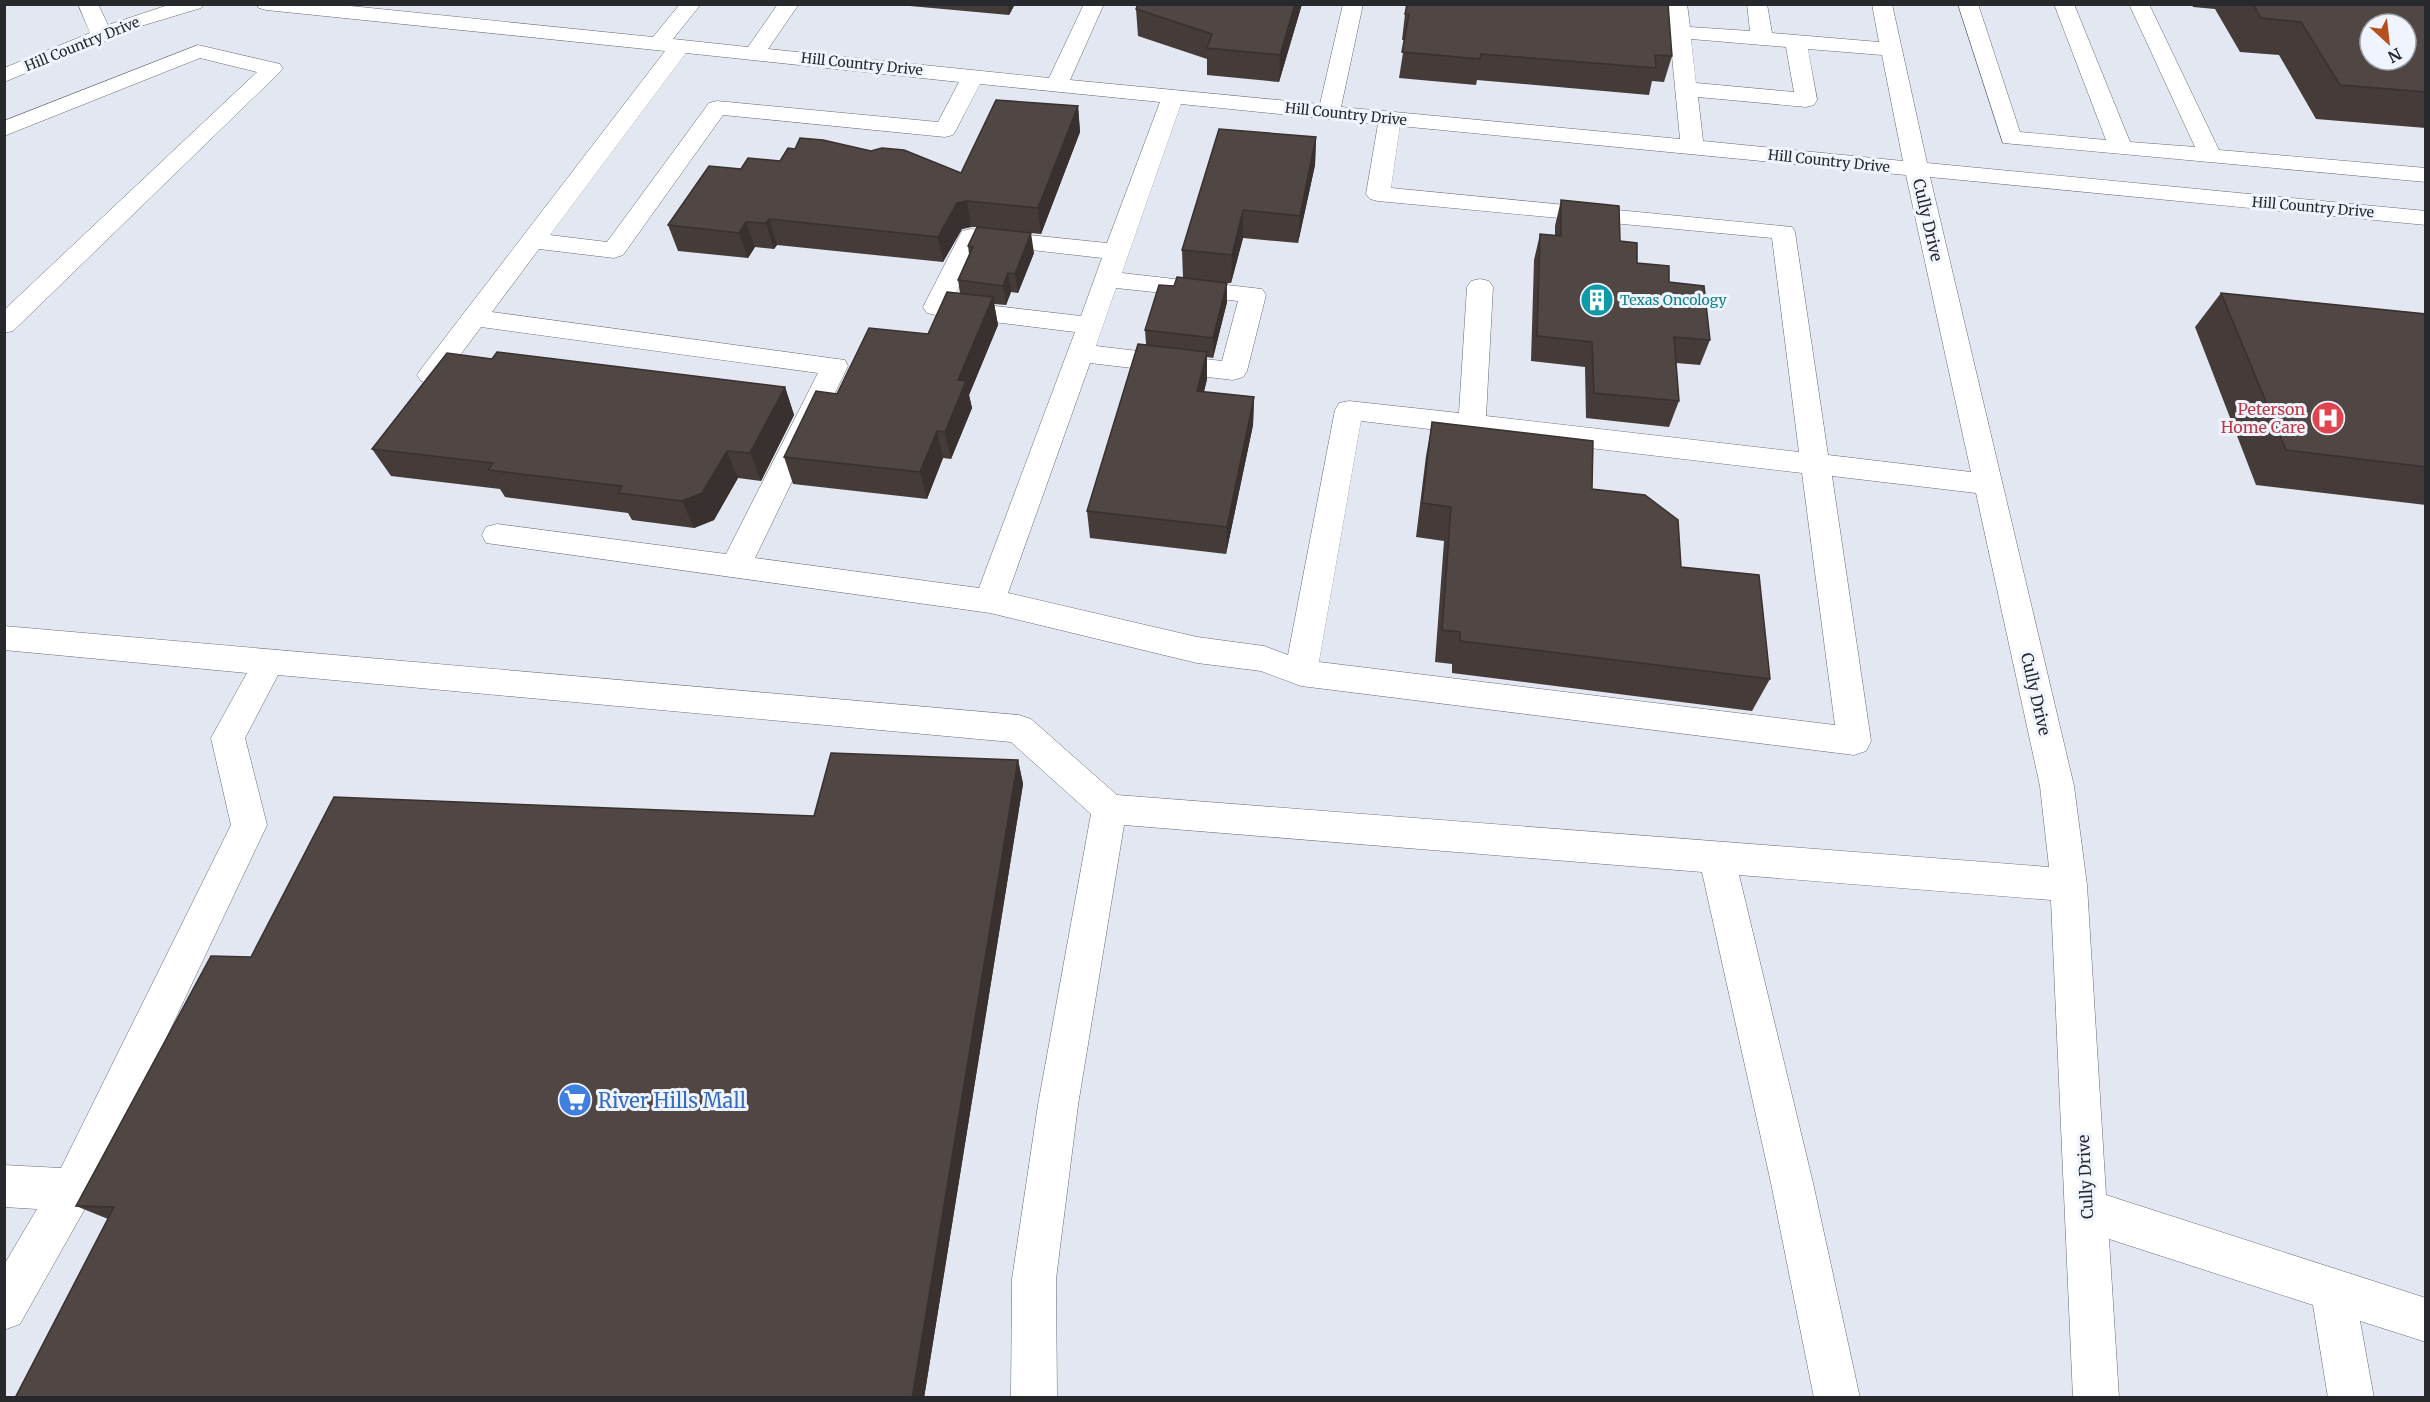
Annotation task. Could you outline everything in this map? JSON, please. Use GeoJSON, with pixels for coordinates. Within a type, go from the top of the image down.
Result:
{"type":"FeatureCollection","features":[{"type":"Feature","properties":{"kind":"street"},"geometry":{"type":"LineString","coordinates":[[88,4],[102,35]]}},
{"type":"Feature","properties":{"kind":"street","name":"Hill Country Drive"},"geometry":{"type":"LineString","coordinates":[[4,76],[134,22],[194,4]]}},
{"type":"Feature","properties":{"kind":"street"},"geometry":{"type":"LineString","coordinates":[[756,53],[789,4]]}},
{"type":"Feature","properties":{"kind":"street"},"geometry":{"type":"LineString","coordinates":[[1057,85],[1094,4]]}},
{"type":"Feature","properties":{"kind":"street"},"geometry":{"type":"LineString","coordinates":[[1329,112],[1353,4]]}},
{"type":"Feature","properties":{"kind":"street"},"geometry":{"type":"LineString","coordinates":[[1677,4],[1692,148]]}},
{"type":"Feature","properties":{"kind":"street"},"geometry":{"type":"LineString","coordinates":[[1758,4],[1762,39]]}},
{"type":"Feature","properties":{"kind":"street","name":"Cully Drive"},"geometry":{"type":"LineString","coordinates":[[1882,4],[1917,170],[2057,786],[2069,885],[2096,1398]]}},
{"type":"Feature","properties":{"kind":"street"},"geometry":{"type":"LineString","coordinates":[[1968,4],[2011,138],[2426,175]]}},
{"type":"Feature","properties":{"kind":"street"},"geometry":{"type":"LineString","coordinates":[[2064,4],[2121,148]]}},
{"type":"Feature","properties":{"kind":"street"},"geometry":{"type":"LineString","coordinates":[[2139,4],[2210,156]]}},
{"type":"Feature","properties":{"kind":"street","name":"Hill Country Drive"},"geometry":{"type":"LineString","coordinates":[[281,5],[1173,97],[2426,218]]}},
{"type":"Feature","properties":{"kind":"street"},"geometry":{"type":"LineString","coordinates":[[431,375],[532,241],[670,44],[684,5]]}},
{"type":"Feature","properties":{"kind":"street"},"geometry":{"type":"LineString","coordinates":[[1680,32],[1892,50]]}},
{"type":"Feature","properties":{"kind":"street"},"geometry":{"type":"LineString","coordinates":[[1686,89],[1806,100],[1796,42]]}},
{"type":"Feature","properties":{"kind":"street"},"geometry":{"type":"LineString","coordinates":[[4,129],[198,51],[272,69],[4,326]]}},
{"type":"Feature","properties":{"kind":"street"},"geometry":{"type":"LineString","coordinates":[[532,241],[614,250],[717,108],[945,130],[973,76]]}},
{"type":"Feature","properties":{"kind":"street"},"geometry":{"type":"LineString","coordinates":[[990,601],[1173,97]]}},
{"type":"Feature","properties":{"kind":"street"},"geometry":{"type":"LineString","coordinates":[[497,535],[990,601],[1197,650],[1264,659],[1301,673],[1854,741],[1783,232],[1378,194],[1390,118]]}},
{"type":"Feature","properties":{"kind":"street"},"geometry":{"type":"LineString","coordinates":[[1090,325],[936,307],[971,236],[1117,252]]}},
{"type":"Feature","properties":{"kind":"street"},"geometry":{"type":"LineString","coordinates":[[1080,353],[1233,371],[1253,295],[1107,279]]}},
{"type":"Feature","properties":{"kind":"street"},"geometry":{"type":"LineString","coordinates":[[1472,424],[1480,287]]}},
{"type":"Feature","properties":{"kind":"street"},"geometry":{"type":"LineString","coordinates":[[474,318],[835,366],[735,567]]}},
{"type":"Feature","properties":{"kind":"street"},"geometry":{"type":"LineString","coordinates":[[1301,673],[1349,410],[1988,484]]}},
{"type":"Feature","properties":{"kind":"street"},"geometry":{"type":"LineString","coordinates":[[4,638],[1019,729],[1109,810],[2069,885]]}},
{"type":"Feature","properties":{"kind":"street"},"geometry":{"type":"LineString","coordinates":[[4,1308],[72,1190],[249,825],[228,738],[269,662]]}},
{"type":"Feature","properties":{"kind":"street"},"geometry":{"type":"LineString","coordinates":[[1034,1398],[1034,1279],[1058,1105],[1109,810]]}},
{"type":"Feature","properties":{"kind":"street"},"geometry":{"type":"LineString","coordinates":[[1717,858],[1792,1184],[1837,1398]]}},
{"type":"Feature","properties":{"kind":"street"},"geometry":{"type":"LineString","coordinates":[[4,1186],[72,1190]]}},
{"type":"Feature","properties":{"kind":"street"},"geometry":{"type":"LineString","coordinates":[[2086,1210],[2426,1320]]}},
{"type":"Feature","properties":{"kind":"street"},"geometry":{"type":"LineString","coordinates":[[2333,1291],[2351,1398]]}},
{"type":"Feature","properties":{"kind":"building"},"geometry":{"type":"Polygon","coordinates":[[[1138,4],[1295,4],[1280,55],[1207,48],[1212,34],[1136,9],[1138,4]]]}},
{"type":"Feature","properties":{"kind":"building"},"geometry":{"type":"Polygon","coordinates":[[[1407,4],[1668,4],[1672,56],[1655,55],[1656,68],[1481,54],[1480,59],[1402,52],[1409,14],[1405,14],[1407,4]]]}},
{"type":"Feature","properties":{"kind":"building"},"geometry":{"type":"Polygon","coordinates":[[[2253,4],[2426,4],[2426,92],[2340,85],[2301,22],[2261,18],[2253,4]]]}},
{"type":"Feature","properties":{"kind":"building"},"geometry":{"type":"Polygon","coordinates":[[[996,100],[1078,106],[1038,208],[967,201],[957,203],[938,237],[769,219],[766,223],[746,222],[739,233],[668,225],[709,166],[741,169],[748,158],[780,161],[788,148],[795,149],[800,138],[823,140],[871,151],[882,148],[904,150],[961,173],[996,100]]]}},
{"type":"Feature","properties":{"kind":"building"},"geometry":{"type":"Polygon","coordinates":[[[1219,129],[1316,137],[1300,216],[1243,210],[1232,255],[1182,250],[1219,129]]]}},
{"type":"Feature","properties":{"kind":"building","name":"Texas Oncology"},"geometry":{"type":"Polygon","coordinates":[[[1561,200],[1619,206],[1620,241],[1637,243],[1637,263],[1669,266],[1669,282],[1704,286],[1710,340],[1674,337],[1679,401],[1594,393],[1592,342],[1537,336],[1540,234],[1561,236],[1561,200]]]}},
{"type":"Feature","properties":{"kind":"building"},"geometry":{"type":"Polygon","coordinates":[[[977,227],[1031,233],[1015,274],[1008,273],[1003,286],[958,280],[973,247],[968,246],[977,227]]]}},
{"type":"Feature","properties":{"kind":"building"},"geometry":{"type":"Polygon","coordinates":[[[1177,277],[1227,283],[1213,338],[1145,330],[1159,285],[1174,286],[1177,277]]]}},
{"type":"Feature","properties":{"kind":"building"},"geometry":{"type":"Polygon","coordinates":[[[947,292],[993,297],[958,380],[966,381],[945,432],[937,431],[920,472],[784,457],[816,391],[837,394],[869,328],[928,334],[947,292]]]}},
{"type":"Feature","properties":{"kind":"building","name":"Peterson Home Care"},"geometry":{"type":"Polygon","coordinates":[[[2221,293],[2426,314],[2426,467],[2286,450],[2221,293]]]}},
{"type":"Feature","properties":{"kind":"building"},"geometry":{"type":"Polygon","coordinates":[[[1138,344],[1207,352],[1197,391],[1254,397],[1227,527],[1087,511],[1138,344]]]}},
{"type":"Feature","properties":{"kind":"building"},"geometry":{"type":"Polygon","coordinates":[[[497,352],[785,387],[750,453],[727,451],[702,493],[682,501],[618,493],[622,486],[488,470],[493,463],[372,449],[447,353],[492,359],[497,352]]]}},
{"type":"Feature","properties":{"kind":"building"},"geometry":{"type":"Polygon","coordinates":[[[1432,422],[1593,441],[1592,489],[1645,495],[1678,520],[1681,567],[1759,575],[1770,679],[1460,641],[1460,632],[1442,630],[1451,507],[1422,503],[1432,422]]]}},
{"type":"Feature","properties":{"kind":"building","name":"River Hills Mall"},"geometry":{"type":"Polygon","coordinates":[[[831,753],[1018,760],[912,1398],[15,1398],[114,1207],[76,1206],[211,956],[251,957],[334,797],[814,816],[831,753]]]}},
{"type":"Feature","properties":{"kind":"place","name":"Texas Oncology"},"geometry":{"type":"Point","coordinates":[1597,300]}},
{"type":"Feature","properties":{"kind":"place","name":"Peterson Home Care"},"geometry":{"type":"Point","coordinates":[2328,418]}},
{"type":"Feature","properties":{"kind":"place","name":"River Hills Mall"},"geometry":{"type":"Point","coordinates":[575,1100]}}]}
